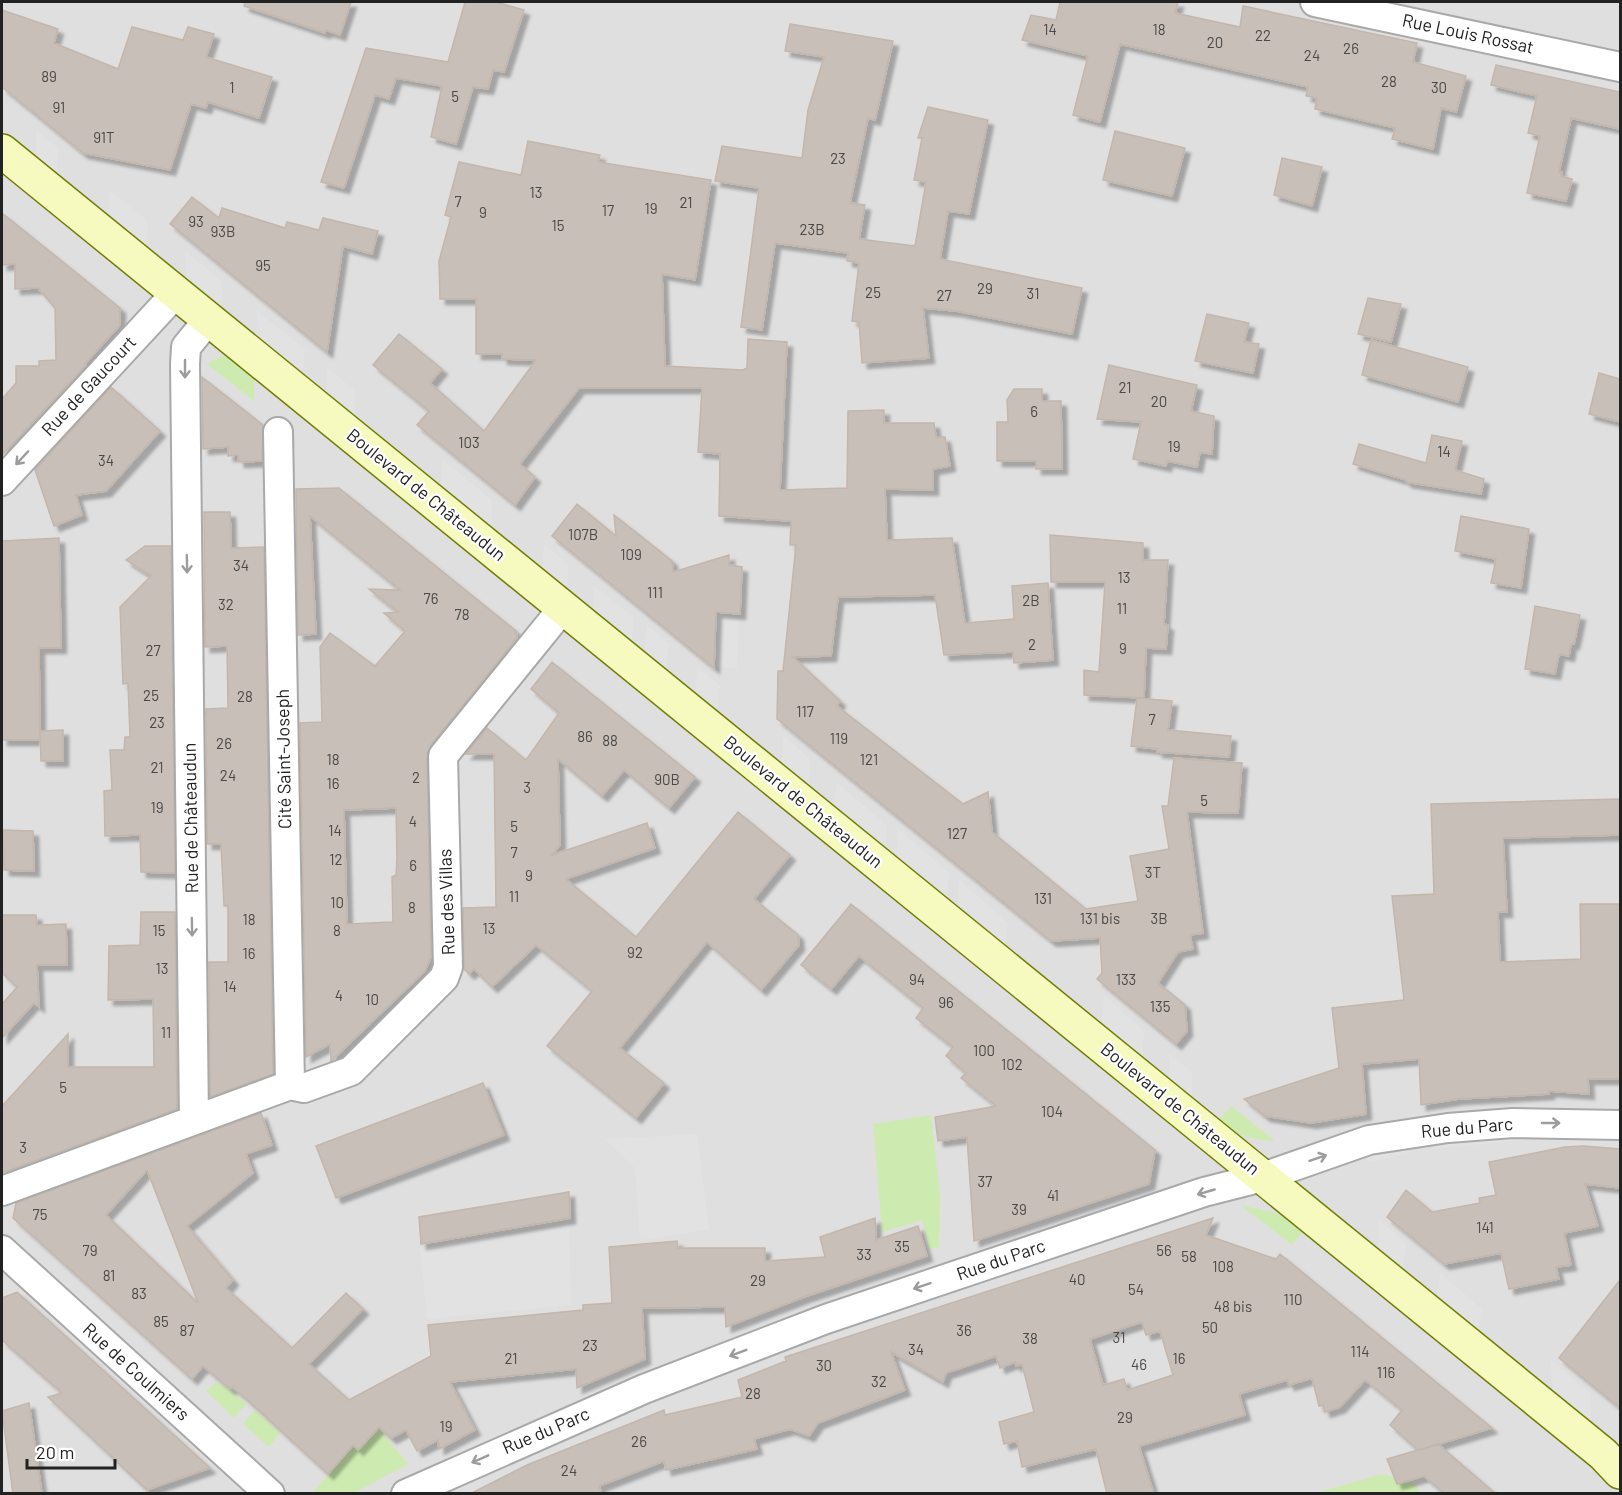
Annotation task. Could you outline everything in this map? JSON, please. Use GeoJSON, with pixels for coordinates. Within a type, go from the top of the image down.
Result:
{"type":"FeatureCollection","features":[{"type":"Feature","properties":{"kind":"main road","name":"Boulevard de Châteaudun"},"geometry":{"type":"LineString","coordinates":[[2,151],[1615,1463],[1620,1483]]}},
{"type":"Feature","properties":{"kind":"street","name":"Rue Louis Rossat"},"geometry":{"type":"LineString","coordinates":[[1316,2],[1620,67]]}},
{"type":"Feature","properties":{"kind":"street","name":"Rue de Gaucourt"},"geometry":{"type":"LineString","coordinates":[[2,480],[177,292]]}},
{"type":"Feature","properties":{"kind":"street","name":"Rue de Châteaudun"},"geometry":{"type":"LineString","coordinates":[[194,1119],[185,364],[186,347],[209,319]]}},
{"type":"Feature","properties":{"kind":"street","name":"Cité Saint-Joseph"},"geometry":{"type":"LineString","coordinates":[[278,432],[290,1085]]}},
{"type":"Feature","properties":{"kind":"street","name":"Rue des Villas"},"geometry":{"type":"LineString","coordinates":[[194,1119],[290,1085],[304,1088],[351,1071],[444,978],[448,967],[442,756],[563,608]]}},
{"type":"Feature","properties":{"kind":"street"},"geometry":{"type":"LineString","coordinates":[[2,1191],[194,1119]]}},
{"type":"Feature","properties":{"kind":"street","name":"Rue du Parc"},"geometry":{"type":"LineString","coordinates":[[406,1494],[644,1389],[826,1318],[1204,1192],[1263,1177],[1369,1140],[1437,1129],[1513,1123],[1620,1125]]}},
{"type":"Feature","properties":{"kind":"street","name":"Rue de Coulmiers"},"geometry":{"type":"LineString","coordinates":[[2,1250],[13,1276],[270,1494]]}},
{"type":"Feature","properties":{"kind":"shaded area"},"geometry":{"type":"Polygon","coordinates":[[[2,2],[1620,2],[1620,1493],[2,1493],[2,2]]]}},
{"type":"Feature","properties":{"kind":"shaded area"},"geometry":{"type":"Polygon","coordinates":[[[36,130],[58,148],[57,177],[36,160],[36,130]]]}},
{"type":"Feature","properties":{"kind":"shaded area"},"geometry":{"type":"Polygon","coordinates":[[[109,190],[148,221],[146,250],[109,220],[109,190]]]}},
{"type":"Feature","properties":{"kind":"shaded area"},"geometry":{"type":"Polygon","coordinates":[[[185,251],[222,281],[222,312],[186,282],[185,251]]]}},
{"type":"Feature","properties":{"kind":"shaded area"},"geometry":{"type":"Polygon","coordinates":[[[257,311],[305,349],[302,378],[256,340],[257,311]]]}},
{"type":"Feature","properties":{"kind":"shaded area"},"geometry":{"type":"Polygon","coordinates":[[[327,367],[355,391],[355,421],[326,398],[327,367]]]}},
{"type":"Feature","properties":{"kind":"shaded area"},"geometry":{"type":"Polygon","coordinates":[[[442,459],[492,500],[491,532],[441,491],[442,459]]]}},
{"type":"Feature","properties":{"kind":"shaded area"},"geometry":{"type":"Polygon","coordinates":[[[544,544],[568,564],[567,594],[542,573],[544,544]]]}},
{"type":"Feature","properties":{"kind":"shaded area"},"geometry":{"type":"Polygon","coordinates":[[[594,586],[634,618],[631,646],[593,614],[594,586]]]}},
{"type":"Feature","properties":{"kind":"shaded area"},"geometry":{"type":"Polygon","coordinates":[[[718,616],[739,617],[737,668],[716,667],[718,616]]]}},
{"type":"Feature","properties":{"kind":"shaded area"},"geometry":{"type":"Polygon","coordinates":[[[647,625],[669,644],[666,674],[644,656],[647,625]]]}},
{"type":"Feature","properties":{"kind":"shaded area"},"geometry":{"type":"Polygon","coordinates":[[[697,666],[720,686],[717,717],[695,698],[697,666]]]}},
{"type":"Feature","properties":{"kind":"shaded area"},"geometry":{"type":"Polygon","coordinates":[[[783,735],[810,759],[809,791],[782,769],[783,735]]]}},
{"type":"Feature","properties":{"kind":"shaded area"},"geometry":{"type":"Polygon","coordinates":[[[836,782],[887,826],[885,852],[834,812],[836,782]]]}},
{"type":"Feature","properties":{"kind":"shaded area"},"geometry":{"type":"Polygon","coordinates":[[[898,829],[949,873],[947,902],[896,862],[898,829]]]}},
{"type":"Feature","properties":{"kind":"shaded area"},"geometry":{"type":"Polygon","coordinates":[[[959,880],[1008,923],[1005,949],[957,910],[959,880]]]}},
{"type":"Feature","properties":{"kind":"shaded area"},"geometry":{"type":"Polygon","coordinates":[[[1104,995],[1144,1031],[1142,1060],[1102,1028],[1104,995]]]}},
{"type":"Feature","properties":{"kind":"shaded area"},"geometry":{"type":"Polygon","coordinates":[[[1170,1054],[1192,1072],[1192,1100],[1169,1082],[1170,1054]]]}},
{"type":"Feature","properties":{"kind":"shaded area"},"geometry":{"type":"Polygon","coordinates":[[[1527,1131],[1522,1140],[1432,1149],[1425,1140],[1527,1131]]]}},
{"type":"Feature","properties":{"kind":"shaded area"},"geometry":{"type":"Polygon","coordinates":[[[697,1134],[709,1230],[640,1240],[635,1168],[605,1139],[697,1134]]]}},
{"type":"Feature","properties":{"kind":"shaded area"},"geometry":{"type":"Polygon","coordinates":[[[1412,1142],[1409,1153],[1370,1162],[1360,1151],[1412,1142]]]}},
{"type":"Feature","properties":{"kind":"shaded area"},"geometry":{"type":"Polygon","coordinates":[[[1379,1220],[1406,1244],[1402,1271],[1378,1252],[1379,1220]]]}},
{"type":"Feature","properties":{"kind":"shaded area"},"geometry":{"type":"Polygon","coordinates":[[[569,1225],[571,1305],[427,1319],[420,1248],[569,1225]]]}},
{"type":"Feature","properties":{"kind":"shaded area"},"geometry":{"type":"Polygon","coordinates":[[[1440,1273],[1482,1309],[1477,1332],[1437,1300],[1440,1273]]]}},
{"type":"Feature","properties":{"kind":"shaded area"},"geometry":{"type":"Polygon","coordinates":[[[1551,1360],[1590,1393],[1591,1424],[1552,1392],[1551,1360]]]}},
{"type":"Feature","properties":{"kind":"green space"},"geometry":{"type":"Polygon","coordinates":[[[221,356],[231,357],[254,375],[254,401],[207,364],[221,356]]]}},
{"type":"Feature","properties":{"kind":"green space"},"geometry":{"type":"Polygon","coordinates":[[[1231,1106],[1275,1141],[1245,1136],[1218,1121],[1231,1106]]]}},
{"type":"Feature","properties":{"kind":"green space"},"geometry":{"type":"Polygon","coordinates":[[[931,1115],[940,1196],[939,1247],[929,1249],[922,1220],[882,1232],[873,1124],[931,1115]]]}},
{"type":"Feature","properties":{"kind":"green space"},"geometry":{"type":"Polygon","coordinates":[[[1240,1205],[1277,1213],[1304,1230],[1292,1245],[1240,1205]]]}},
{"type":"Feature","properties":{"kind":"green space"},"geometry":{"type":"Polygon","coordinates":[[[216,1382],[233,1392],[246,1404],[234,1418],[206,1391],[216,1382]]]}},
{"type":"Feature","properties":{"kind":"green space"},"geometry":{"type":"Polygon","coordinates":[[[254,1410],[280,1433],[269,1447],[243,1424],[254,1410]]]}},
{"type":"Feature","properties":{"kind":"green space"},"geometry":{"type":"Polygon","coordinates":[[[379,1429],[408,1464],[354,1493],[317,1493],[314,1491],[353,1447],[358,1451],[379,1429]]]}},
{"type":"Feature","properties":{"kind":"green space"},"geometry":{"type":"Polygon","coordinates":[[[1382,1474],[1416,1484],[1420,1493],[1312,1494],[1382,1474]]]}},
{"type":"Feature","properties":{"kind":"building"},"geometry":{"type":"Polygon","coordinates":[[[245,2],[351,2],[340,35],[326,30],[325,33],[244,6],[245,2]]]}},
{"type":"Feature","properties":{"kind":"building"},"geometry":{"type":"Polygon","coordinates":[[[465,2],[496,2],[524,10],[504,72],[493,70],[488,89],[473,87],[456,144],[431,137],[442,86],[396,78],[389,99],[375,95],[344,188],[321,182],[366,48],[448,62],[465,2]]]}},
{"type":"Feature","properties":{"kind":"building"},"geometry":{"type":"Polygon","coordinates":[[[1060,2],[1178,2],[1175,13],[1240,27],[1243,6],[1417,43],[1413,62],[1466,76],[1456,112],[1441,108],[1433,149],[1392,139],[1395,128],[1315,109],[1317,98],[1306,96],[1308,87],[1120,44],[1100,122],[1073,115],[1088,56],[1022,40],[1031,15],[1056,20],[1060,2]]]}},
{"type":"Feature","properties":{"kind":"building"},"geometry":{"type":"Polygon","coordinates":[[[2,10],[58,29],[54,43],[118,69],[132,27],[183,40],[188,27],[214,34],[206,57],[272,77],[259,118],[208,102],[206,108],[191,104],[170,170],[83,153],[2,87],[2,10]]]}},
{"type":"Feature","properties":{"kind":"building"},"geometry":{"type":"Polygon","coordinates":[[[790,24],[893,41],[875,120],[868,118],[850,203],[865,205],[859,239],[915,246],[926,182],[914,180],[922,138],[918,138],[928,107],[988,120],[969,214],[948,211],[940,259],[1082,288],[1072,334],[956,311],[923,308],[929,358],[862,363],[859,322],[852,321],[859,263],[847,261],[848,253],[775,243],[762,330],[741,327],[759,188],[715,181],[722,146],[802,158],[808,110],[824,57],[785,51],[790,24]]]}},
{"type":"Feature","properties":{"kind":"building"},"geometry":{"type":"Polygon","coordinates":[[[1496,65],[1620,92],[1620,129],[1571,118],[1559,172],[1562,172],[1561,176],[1572,179],[1566,201],[1527,193],[1540,136],[1528,133],[1537,96],[1491,85],[1496,65]]]}},
{"type":"Feature","properties":{"kind":"building"},"geometry":{"type":"Polygon","coordinates":[[[1115,131],[1185,148],[1172,196],[1103,180],[1115,131]]]}},
{"type":"Feature","properties":{"kind":"building"},"geometry":{"type":"Polygon","coordinates":[[[528,141],[600,155],[598,162],[711,180],[695,280],[662,274],[665,366],[743,370],[747,368],[748,339],[787,342],[780,490],[847,488],[848,411],[884,410],[884,423],[934,423],[936,437],[945,437],[950,466],[933,469],[933,490],[885,489],[887,540],[952,538],[965,623],[1014,619],[1012,586],[1048,583],[1053,660],[1014,663],[1013,652],[944,655],[935,595],[838,597],[831,656],[793,657],[840,701],[837,706],[963,804],[988,792],[992,832],[1086,909],[1138,901],[1130,856],[1169,849],[1162,806],[1168,806],[1174,758],[1242,763],[1238,813],[1187,812],[1203,933],[1190,935],[1193,949],[1178,952],[1158,983],[1185,1005],[1187,1031],[1176,1044],[1097,979],[1102,973],[1100,938],[1051,941],[777,719],[778,671],[783,671],[796,545],[790,545],[791,521],[719,516],[720,454],[698,452],[702,388],[579,388],[520,464],[535,477],[515,505],[417,425],[429,411],[373,365],[399,334],[442,369],[430,383],[484,431],[536,360],[502,359],[502,354],[476,354],[476,299],[440,299],[439,261],[451,217],[445,215],[459,162],[521,175],[528,141]]]}},
{"type":"Feature","properties":{"kind":"building"},"geometry":{"type":"Polygon","coordinates":[[[1282,158],[1322,167],[1312,206],[1274,195],[1282,158]]]}},
{"type":"Feature","properties":{"kind":"building"},"geometry":{"type":"Polygon","coordinates":[[[192,197],[219,218],[222,208],[285,228],[287,222],[319,230],[323,218],[378,231],[372,254],[343,246],[327,352],[170,224],[192,197]]]}},
{"type":"Feature","properties":{"kind":"building"},"geometry":{"type":"Polygon","coordinates":[[[2,213],[120,308],[120,325],[2,455],[2,399],[16,383],[16,366],[39,366],[39,361],[56,360],[55,308],[38,288],[15,289],[15,264],[2,265],[2,213]]]}},
{"type":"Feature","properties":{"kind":"building"},"geometry":{"type":"Polygon","coordinates":[[[1368,298],[1401,304],[1391,342],[1358,334],[1368,298]]]}},
{"type":"Feature","properties":{"kind":"building"},"geometry":{"type":"Polygon","coordinates":[[[1207,314],[1249,323],[1244,342],[1259,344],[1253,373],[1195,361],[1207,314]]]}},
{"type":"Feature","properties":{"kind":"building"},"geometry":{"type":"Polygon","coordinates":[[[1371,340],[1468,367],[1458,402],[1362,375],[1371,340]]]}},
{"type":"Feature","properties":{"kind":"building"},"geometry":{"type":"Polygon","coordinates":[[[1109,365],[1197,385],[1191,411],[1214,416],[1212,454],[1200,452],[1197,467],[1167,461],[1166,466],[1133,459],[1141,422],[1097,419],[1109,365]]]}},
{"type":"Feature","properties":{"kind":"building"},"geometry":{"type":"Polygon","coordinates":[[[1599,373],[1620,379],[1620,422],[1589,414],[1599,373]]]}},
{"type":"Feature","properties":{"kind":"building"},"geometry":{"type":"Polygon","coordinates":[[[202,377],[263,425],[262,461],[239,462],[238,455],[228,456],[228,447],[203,449],[202,377]]]}},
{"type":"Feature","properties":{"kind":"building"},"geometry":{"type":"Polygon","coordinates":[[[111,387],[160,431],[106,491],[76,495],[82,515],[54,526],[35,470],[111,387]]]}},
{"type":"Feature","properties":{"kind":"building"},"geometry":{"type":"Polygon","coordinates":[[[1014,389],[1042,389],[1042,401],[1061,401],[1062,469],[1036,469],[1036,461],[997,461],[997,422],[1008,422],[1007,400],[1014,389]]]}},
{"type":"Feature","properties":{"kind":"building"},"geometry":{"type":"Polygon","coordinates":[[[1432,435],[1462,441],[1455,470],[1484,479],[1481,494],[1406,482],[1406,480],[1353,464],[1359,444],[1426,463],[1432,435]]]}},
{"type":"Feature","properties":{"kind":"building"},"geometry":{"type":"Polygon","coordinates":[[[339,488],[516,631],[517,638],[430,746],[427,756],[431,957],[425,971],[331,1061],[330,1044],[306,1057],[300,723],[322,722],[320,647],[330,633],[375,666],[405,631],[384,613],[398,612],[369,589],[400,590],[310,516],[316,634],[298,635],[296,489],[339,488]],[[396,808],[344,810],[347,924],[393,922],[392,877],[396,875],[396,808]]]}},
{"type":"Feature","properties":{"kind":"building"},"geometry":{"type":"Polygon","coordinates":[[[577,504],[616,536],[614,515],[672,561],[673,572],[729,555],[729,565],[742,567],[740,614],[716,612],[714,668],[552,536],[577,504]]]}},
{"type":"Feature","properties":{"kind":"building"},"geometry":{"type":"Polygon","coordinates":[[[204,512],[230,512],[231,548],[264,547],[273,1074],[210,1097],[209,962],[228,962],[228,906],[224,906],[221,844],[207,844],[206,709],[228,708],[227,646],[205,647],[204,512]]]}},
{"type":"Feature","properties":{"kind":"building"},"geometry":{"type":"Polygon","coordinates":[[[1461,516],[1529,529],[1521,588],[1491,583],[1496,559],[1455,551],[1461,516]]]}},
{"type":"Feature","properties":{"kind":"building"},"geometry":{"type":"Polygon","coordinates":[[[1050,535],[1143,543],[1143,560],[1168,560],[1164,624],[1168,625],[1166,649],[1146,648],[1144,698],[1084,695],[1084,670],[1099,672],[1105,582],[1051,582],[1050,535]]]}},
{"type":"Feature","properties":{"kind":"building"},"geometry":{"type":"Polygon","coordinates":[[[59,538],[61,648],[39,648],[40,731],[63,730],[63,761],[41,761],[40,732],[40,740],[2,740],[2,541],[59,538]]]}},
{"type":"Feature","properties":{"kind":"building"},"geometry":{"type":"Polygon","coordinates":[[[145,546],[171,546],[175,873],[141,872],[140,835],[105,836],[104,791],[112,790],[110,750],[124,750],[125,737],[130,737],[128,683],[123,684],[120,607],[151,576],[126,560],[145,546]]]}},
{"type":"Feature","properties":{"kind":"building"},"geometry":{"type":"Polygon","coordinates":[[[1535,606],[1580,615],[1569,656],[1559,654],[1555,674],[1525,669],[1535,606]]]}},
{"type":"Feature","properties":{"kind":"building"},"geometry":{"type":"Polygon","coordinates":[[[552,662],[695,777],[669,808],[624,770],[602,796],[558,759],[560,845],[552,855],[647,823],[655,848],[566,879],[636,937],[738,812],[790,855],[754,899],[798,935],[799,945],[761,990],[707,942],[620,1048],[664,1083],[636,1118],[547,1046],[592,991],[536,945],[492,987],[474,969],[469,974],[464,969],[463,908],[496,907],[494,754],[466,754],[487,728],[526,760],[559,713],[531,689],[552,662]]]}},
{"type":"Feature","properties":{"kind":"building"},"geometry":{"type":"Polygon","coordinates":[[[1137,698],[1172,701],[1168,730],[1231,736],[1229,757],[1157,752],[1158,749],[1131,746],[1137,698]]]}},
{"type":"Feature","properties":{"kind":"building"},"geometry":{"type":"Polygon","coordinates":[[[1619,799],[1619,835],[1503,838],[1507,912],[1498,912],[1500,962],[1581,959],[1580,904],[1620,904],[1620,1079],[1588,1079],[1589,1094],[1549,1091],[1549,1094],[1459,1099],[1421,1105],[1419,1059],[1362,1064],[1366,1114],[1311,1123],[1265,1116],[1244,1099],[1339,1068],[1332,1008],[1404,1000],[1392,896],[1434,894],[1431,804],[1619,799]]]}},
{"type":"Feature","properties":{"kind":"building"},"geometry":{"type":"Polygon","coordinates":[[[3,830],[33,831],[34,871],[4,870],[3,830]]]}},
{"type":"Feature","properties":{"kind":"building"},"geometry":{"type":"Polygon","coordinates":[[[851,904],[1155,1150],[1149,1184],[974,1241],[967,1137],[938,1141],[935,1117],[996,1106],[961,1078],[966,1073],[946,1056],[953,1047],[916,1018],[923,1008],[859,956],[831,989],[801,965],[851,904]]]}},
{"type":"Feature","properties":{"kind":"building"},"geometry":{"type":"Polygon","coordinates":[[[141,912],[175,912],[177,1109],[2,1173],[2,1106],[68,1034],[68,1067],[154,1067],[153,999],[108,1000],[109,946],[140,945],[141,912]]]}},
{"type":"Feature","properties":{"kind":"building"},"geometry":{"type":"Polygon","coordinates":[[[2,915],[36,915],[37,925],[66,924],[67,965],[37,965],[39,1007],[34,1003],[2,1038],[2,1004],[17,987],[2,973],[2,915]]]}},
{"type":"Feature","properties":{"kind":"building"},"geometry":{"type":"Polygon","coordinates":[[[483,1083],[504,1135],[336,1198],[316,1146],[483,1083]]]}},
{"type":"Feature","properties":{"kind":"building"},"geometry":{"type":"Polygon","coordinates":[[[261,1113],[272,1145],[246,1154],[253,1173],[187,1226],[233,1280],[226,1288],[292,1348],[346,1293],[363,1309],[309,1364],[349,1400],[431,1356],[428,1325],[583,1310],[583,1305],[612,1303],[609,1247],[677,1241],[678,1248],[765,1248],[765,1261],[825,1257],[820,1237],[875,1218],[876,1240],[918,1226],[927,1256],[804,1297],[726,1327],[725,1307],[642,1308],[645,1359],[577,1388],[576,1369],[450,1382],[475,1430],[439,1449],[438,1440],[417,1451],[406,1430],[391,1438],[379,1427],[358,1450],[353,1445],[328,1474],[243,1396],[232,1387],[230,1389],[203,1366],[192,1379],[13,1218],[16,1203],[261,1113]],[[147,1170],[106,1215],[198,1303],[147,1170]]]}},
{"type":"Feature","properties":{"kind":"building"},"geometry":{"type":"Polygon","coordinates":[[[1565,1147],[1620,1149],[1620,1188],[1585,1184],[1598,1226],[1564,1233],[1571,1265],[1556,1267],[1559,1279],[1509,1289],[1501,1253],[1444,1264],[1387,1217],[1406,1190],[1432,1212],[1480,1203],[1479,1198],[1496,1195],[1489,1162],[1565,1147]]]}},
{"type":"Feature","properties":{"kind":"building"},"geometry":{"type":"Polygon","coordinates":[[[569,1192],[570,1218],[421,1244],[419,1217],[569,1192]]]}},
{"type":"Feature","properties":{"kind":"building"},"geometry":{"type":"Polygon","coordinates":[[[1213,1218],[1206,1235],[1276,1259],[1280,1254],[1492,1428],[1438,1444],[1496,1494],[1445,1494],[1424,1476],[1397,1484],[1387,1459],[1418,1450],[1390,1425],[1402,1410],[1365,1380],[1340,1407],[1325,1412],[1323,1405],[1319,1406],[1312,1378],[1289,1385],[1287,1380],[1239,1394],[1245,1415],[1139,1446],[1154,1494],[1107,1494],[1096,1449],[1022,1467],[1017,1441],[1004,1444],[999,1422],[1034,1412],[1022,1364],[1016,1366],[1015,1362],[1000,1368],[996,1356],[946,1373],[943,1382],[891,1352],[905,1390],[818,1423],[809,1436],[790,1429],[754,1439],[757,1449],[666,1470],[664,1461],[599,1486],[602,1494],[470,1494],[527,1465],[664,1410],[665,1415],[742,1397],[738,1380],[786,1361],[785,1357],[1213,1218]],[[1142,1322],[1090,1339],[1103,1385],[1124,1379],[1127,1390],[1173,1375],[1160,1331],[1146,1335],[1142,1322]]]}},
{"type":"Feature","properties":{"kind":"building"},"geometry":{"type":"Polygon","coordinates":[[[1620,1280],[1620,1408],[1559,1358],[1620,1280]]]}},
{"type":"Feature","properties":{"kind":"building"},"geometry":{"type":"Polygon","coordinates":[[[17,1292],[210,1468],[147,1490],[48,1397],[62,1393],[2,1340],[2,1298],[17,1292]]]}},
{"type":"Feature","properties":{"kind":"building"},"geometry":{"type":"Polygon","coordinates":[[[29,1403],[42,1494],[13,1494],[2,1411],[29,1403]]]}}]}
